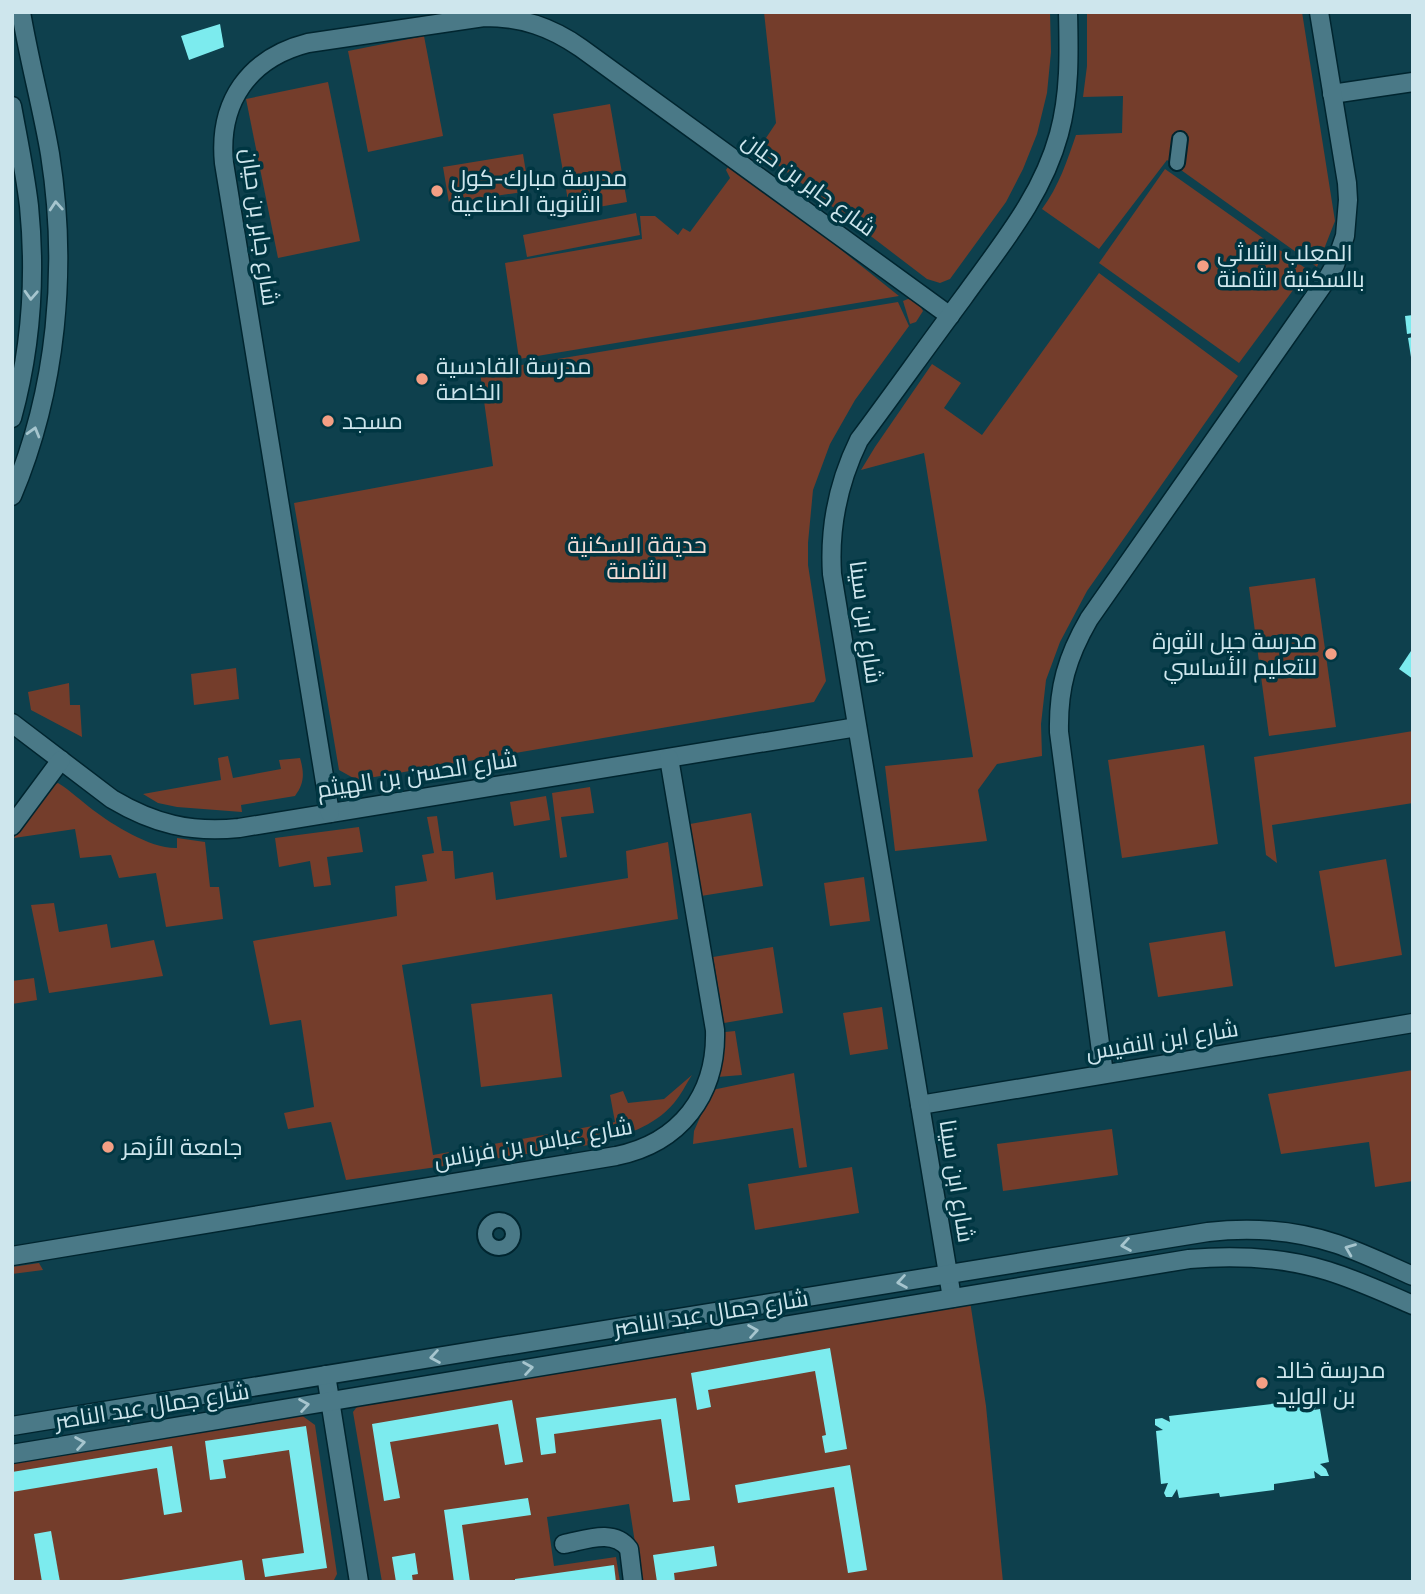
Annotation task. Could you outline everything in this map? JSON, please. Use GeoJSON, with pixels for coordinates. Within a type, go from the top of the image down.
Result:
{"type":"FeatureCollection","features":[{"type":"Feature","properties":{"kind":"street"},"geometry":{"type":"LineString","coordinates":[[12,496],[38,419],[57,307],[58,230],[55,191],[21,12]]}},
{"type":"Feature","properties":{"kind":"street","name":"شارع ابن سينا"},"geometry":{"type":"LineString","coordinates":[[952,1298],[832,574],[832,535],[838,496],[859,440],[1019,221],[1050,160],[1059,135],[1068,83],[1068,12]]}},
{"type":"Feature","properties":{"kind":"street"},"geometry":{"type":"LineString","coordinates":[[1104,1074],[1059,732],[1060,696],[1064,675],[1075,646],[1090,619],[1321,289],[1335,265],[1345,236],[1347,183],[1319,12]]}},
{"type":"Feature","properties":{"kind":"street","name":"شارع جابر بن حيان"},"geometry":{"type":"LineString","coordinates":[[330,813],[222,148],[226,119],[237,92],[267,60],[308,43],[466,19],[503,17],[538,24],[575,44],[950,316]]}},
{"type":"Feature","properties":{"kind":"street"},"geometry":{"type":"LineString","coordinates":[[1332,94],[1413,82]]}},
{"type":"Feature","properties":{"kind":"street"},"geometry":{"type":"LineString","coordinates":[[12,97],[37,92]]}},
{"type":"Feature","properties":{"kind":"street"},"geometry":{"type":"LineString","coordinates":[[12,106],[28,203],[32,275],[27,347],[12,418]]}},
{"type":"Feature","properties":{"kind":"street"},"geometry":{"type":"LineString","coordinates":[[1177,163],[1180,139]]}},
{"type":"Feature","properties":{"kind":"street","name":"شارع الحسن بن الهيثم"},"geometry":{"type":"LineString","coordinates":[[12,723],[128,809],[145,817],[200,830],[230,829],[858,727]]}},
{"type":"Feature","properties":{"kind":"street","name":"شارع عباس بن فرناس"},"geometry":{"type":"LineString","coordinates":[[12,1256],[616,1156],[644,1148],[669,1134],[680,1125],[698,1102],[710,1075],[716,1045],[669,758]]}},
{"type":"Feature","properties":{"kind":"street"},"geometry":{"type":"LineString","coordinates":[[12,826],[61,760]]}},
{"type":"Feature","properties":{"kind":"street","name":"شارع ابن النفيس"},"geometry":{"type":"LineString","coordinates":[[920,1105],[1413,1023]]}},
{"type":"Feature","properties":{"kind":"street","name":"شارع جمال عبد الناصر"},"geometry":{"type":"LineString","coordinates":[[12,1426],[1208,1232],[1254,1229],[1300,1234],[1329,1241],[1413,1276]]}},
{"type":"Feature","properties":{"kind":"street","name":"شارع جمال عبد الناصر"},"geometry":{"type":"LineString","coordinates":[[12,1454],[1189,1259],[1244,1257],[1299,1264],[1353,1280],[1413,1305]]}},
{"type":"Feature","properties":{"kind":"street"},"geometry":{"type":"LineString","coordinates":[[326,1375],[359,1582]]}},
{"type":"Feature","properties":{"kind":"street"},"geometry":{"type":"LineString","coordinates":[[564,1544],[607,1536],[617,1538],[629,1549],[634,1582]]}},
{"type":"Feature","properties":{"kind":"green space"},"geometry":{"type":"Polygon","coordinates":[[[764,12],[1050,12],[1051,52],[1047,93],[1037,134],[1006,202],[950,279],[940,283],[927,279],[758,150],[776,123],[764,12]]]}},
{"type":"Feature","properties":{"kind":"green space"},"geometry":{"type":"Polygon","coordinates":[[[1087,12],[1302,12],[1335,221],[1317,267],[1167,160],[1099,249],[1042,209],[1058,182],[1076,135],[1122,133],[1123,96],[1083,97],[1087,66],[1087,12]]]}},
{"type":"Feature","properties":{"kind":"green space"},"geometry":{"type":"Polygon","coordinates":[[[424,36],[443,136],[368,152],[348,51],[424,36]]]}},
{"type":"Feature","properties":{"kind":"green space"},"geometry":{"type":"Polygon","coordinates":[[[328,82],[360,241],[278,258],[246,99],[328,82]]]}},
{"type":"Feature","properties":{"kind":"green space"},"geometry":{"type":"Polygon","coordinates":[[[610,104],[627,202],[570,212],[553,114],[610,104]]]}},
{"type":"Feature","properties":{"kind":"green space"},"geometry":{"type":"Polygon","coordinates":[[[523,154],[529,191],[449,203],[443,167],[523,154]]]}},
{"type":"Feature","properties":{"kind":"green space"},"geometry":{"type":"Polygon","coordinates":[[[731,162],[899,296],[519,359],[505,263],[642,239],[640,216],[655,216],[678,235],[683,228],[690,232],[730,178],[726,170],[731,162]]]}},
{"type":"Feature","properties":{"kind":"green space","name":"المعلب الثلاثي بالسكنية الثامنة"},"geometry":{"type":"Polygon","coordinates":[[[1165,169],[1308,270],[1239,363],[1099,263],[1165,169]]]}},
{"type":"Feature","properties":{"kind":"green space"},"geometry":{"type":"Polygon","coordinates":[[[636,213],[640,235],[527,257],[523,235],[636,213]]]}},
{"type":"Feature","properties":{"kind":"green space"},"geometry":{"type":"Polygon","coordinates":[[[1099,273],[1238,376],[1087,591],[1060,642],[1046,680],[1041,724],[1042,756],[997,764],[978,790],[987,841],[895,851],[885,766],[973,757],[924,453],[861,470],[932,364],[961,383],[944,408],[982,435],[1099,273]]]}},
{"type":"Feature","properties":{"kind":"green space"},"geometry":{"type":"Polygon","coordinates":[[[908,299],[917,303],[923,311],[916,322],[910,324],[903,301],[908,299]]]}},
{"type":"Feature","properties":{"kind":"green space","name":"حديقة السكنية الثامنة"},"geometry":{"type":"Polygon","coordinates":[[[898,302],[909,326],[855,400],[830,444],[813,490],[808,565],[826,681],[814,702],[357,780],[339,770],[294,503],[493,466],[480,372],[898,302]]]}},
{"type":"Feature","properties":{"kind":"green space"},"geometry":{"type":"Polygon","coordinates":[[[1315,578],[1336,727],[1269,736],[1249,587],[1315,578]]]}},
{"type":"Feature","properties":{"kind":"green space"},"geometry":{"type":"Polygon","coordinates":[[[236,668],[239,699],[194,705],[191,674],[236,668]]]}},
{"type":"Feature","properties":{"kind":"green space"},"geometry":{"type":"Polygon","coordinates":[[[69,683],[70,705],[80,705],[82,737],[31,710],[28,692],[69,683]]]}},
{"type":"Feature","properties":{"kind":"green space"},"geometry":{"type":"Polygon","coordinates":[[[1413,731],[1413,803],[1272,825],[1277,863],[1266,855],[1254,757],[1413,731]]]}},
{"type":"Feature","properties":{"kind":"green space"},"geometry":{"type":"Polygon","coordinates":[[[1204,745],[1218,844],[1122,858],[1108,760],[1204,745]]]}},
{"type":"Feature","properties":{"kind":"green space"},"geometry":{"type":"Polygon","coordinates":[[[228,756],[233,778],[281,769],[279,760],[300,758],[303,773],[301,787],[295,796],[241,805],[242,812],[177,807],[158,803],[143,794],[221,780],[218,758],[228,756]]]}},
{"type":"Feature","properties":{"kind":"green space"},"geometry":{"type":"Polygon","coordinates":[[[58,783],[111,822],[156,845],[177,848],[177,838],[205,842],[210,887],[219,887],[223,919],[166,927],[156,873],[119,878],[111,855],[80,858],[75,829],[14,838],[49,787],[58,783]]]}},
{"type":"Feature","properties":{"kind":"green space"},"geometry":{"type":"Polygon","coordinates":[[[590,787],[594,813],[561,817],[567,857],[560,858],[552,793],[590,787]]]}},
{"type":"Feature","properties":{"kind":"green space"},"geometry":{"type":"Polygon","coordinates":[[[546,796],[550,820],[514,826],[510,802],[546,796]]]}},
{"type":"Feature","properties":{"kind":"green space"},"geometry":{"type":"Polygon","coordinates":[[[751,813],[763,886],[701,896],[690,824],[751,813]]]}},
{"type":"Feature","properties":{"kind":"green space"},"geometry":{"type":"Polygon","coordinates":[[[437,816],[442,851],[453,851],[455,879],[493,872],[496,900],[628,878],[626,851],[668,842],[678,919],[402,965],[433,1155],[615,1122],[610,1095],[623,1091],[628,1103],[664,1099],[692,1075],[677,1100],[657,1118],[638,1129],[596,1144],[346,1180],[331,1122],[288,1129],[284,1113],[314,1107],[301,1020],[270,1025],[253,941],[397,916],[395,886],[427,881],[422,855],[434,853],[427,817],[437,816]]]}},
{"type":"Feature","properties":{"kind":"green space"},"geometry":{"type":"Polygon","coordinates":[[[359,827],[363,852],[327,857],[331,885],[314,887],[310,861],[279,867],[275,838],[359,827]]]}},
{"type":"Feature","properties":{"kind":"green space"},"geometry":{"type":"Polygon","coordinates":[[[1386,859],[1402,955],[1335,967],[1319,871],[1386,859]]]}},
{"type":"Feature","properties":{"kind":"green space"},"geometry":{"type":"Polygon","coordinates":[[[864,877],[870,921],[830,926],[824,883],[864,877]]]}},
{"type":"Feature","properties":{"kind":"green space"},"geometry":{"type":"Polygon","coordinates":[[[54,903],[59,932],[107,924],[111,948],[154,940],[163,976],[49,993],[31,905],[54,903]]]}},
{"type":"Feature","properties":{"kind":"green space"},"geometry":{"type":"Polygon","coordinates":[[[1225,931],[1233,986],[1158,997],[1149,943],[1225,931]]]}},
{"type":"Feature","properties":{"kind":"green space"},"geometry":{"type":"Polygon","coordinates":[[[773,947],[783,1013],[724,1023],[713,957],[773,947]]]}},
{"type":"Feature","properties":{"kind":"green space"},"geometry":{"type":"Polygon","coordinates":[[[34,978],[37,1000],[12,1004],[12,981],[34,978]]]}},
{"type":"Feature","properties":{"kind":"green space"},"geometry":{"type":"Polygon","coordinates":[[[552,994],[562,1077],[481,1087],[471,1004],[552,994]]]}},
{"type":"Feature","properties":{"kind":"green space"},"geometry":{"type":"Polygon","coordinates":[[[882,1007],[888,1049],[850,1055],[843,1013],[882,1007]]]}},
{"type":"Feature","properties":{"kind":"green space"},"geometry":{"type":"Polygon","coordinates":[[[735,1031],[742,1075],[717,1077],[723,1056],[725,1032],[735,1031]]]}},
{"type":"Feature","properties":{"kind":"green space"},"geometry":{"type":"Polygon","coordinates":[[[1413,1070],[1413,1181],[1375,1187],[1369,1142],[1281,1154],[1268,1094],[1413,1070]]]}},
{"type":"Feature","properties":{"kind":"green space"},"geometry":{"type":"Polygon","coordinates":[[[794,1073],[807,1167],[799,1168],[793,1128],[693,1144],[694,1131],[712,1090],[794,1073]]]}},
{"type":"Feature","properties":{"kind":"green space"},"geometry":{"type":"Polygon","coordinates":[[[1112,1129],[1118,1175],[1003,1191],[997,1144],[1112,1129]]]}},
{"type":"Feature","properties":{"kind":"green space"},"geometry":{"type":"Polygon","coordinates":[[[852,1167],[859,1213],[755,1230],[748,1184],[852,1167]]]}},
{"type":"Feature","properties":{"kind":"green space"},"geometry":{"type":"Polygon","coordinates":[[[39,1263],[43,1270],[12,1274],[12,1267],[39,1263]]]}},
{"type":"Feature","properties":{"kind":"green space"},"geometry":{"type":"Polygon","coordinates":[[[970,1301],[986,1406],[1003,1582],[641,1582],[629,1504],[547,1517],[554,1566],[616,1557],[620,1582],[382,1582],[353,1412],[359,1404],[970,1301]]]}},
{"type":"Feature","properties":{"kind":"green space"},"geometry":{"type":"Polygon","coordinates":[[[297,1412],[315,1425],[337,1574],[333,1582],[12,1582],[12,1463],[297,1412]]]}},
{"type":"Feature","properties":{"kind":"building"},"geometry":{"type":"Polygon","coordinates":[[[220,24],[224,47],[189,60],[181,36],[220,24]]]}},
{"type":"Feature","properties":{"kind":"building"},"geometry":{"type":"Polygon","coordinates":[[[1413,315],[1413,333],[1407,334],[1405,316],[1413,315]]]}},
{"type":"Feature","properties":{"kind":"building"},"geometry":{"type":"Polygon","coordinates":[[[1413,337],[1413,357],[1411,357],[1408,338],[1413,337]]]}},
{"type":"Feature","properties":{"kind":"building"},"geometry":{"type":"Polygon","coordinates":[[[1411,651],[1413,652],[1413,679],[1399,669],[1411,651]]]}},
{"type":"Feature","properties":{"kind":"building"},"geometry":{"type":"Polygon","coordinates":[[[830,1348],[847,1449],[825,1453],[822,1436],[826,1435],[815,1371],[708,1390],[711,1407],[697,1410],[691,1373],[830,1348]]]}},
{"type":"Feature","properties":{"kind":"building"},"geometry":{"type":"Polygon","coordinates":[[[676,1398],[690,1500],[673,1502],[661,1419],[554,1434],[556,1453],[541,1455],[536,1418],[676,1398]]]}},
{"type":"Feature","properties":{"kind":"building"},"geometry":{"type":"Polygon","coordinates":[[[1319,1398],[1314,1410],[1320,1409],[1329,1462],[1320,1464],[1329,1476],[1321,1476],[1314,1471],[1315,1478],[1274,1484],[1274,1490],[1220,1497],[1219,1493],[1179,1498],[1177,1489],[1172,1497],[1166,1497],[1164,1493],[1168,1483],[1161,1484],[1156,1431],[1163,1430],[1155,1425],[1155,1419],[1162,1418],[1170,1422],[1169,1416],[1305,1400],[1305,1406],[1319,1398]]]}},
{"type":"Feature","properties":{"kind":"building"},"geometry":{"type":"Polygon","coordinates":[[[512,1400],[523,1462],[505,1465],[498,1424],[390,1442],[400,1498],[384,1501],[372,1424],[512,1400]]]}},
{"type":"Feature","properties":{"kind":"building"},"geometry":{"type":"Polygon","coordinates":[[[306,1426],[327,1568],[265,1577],[262,1559],[304,1553],[289,1450],[223,1460],[226,1478],[210,1480],[205,1441],[306,1426]]]}},
{"type":"Feature","properties":{"kind":"building"},"geometry":{"type":"Polygon","coordinates":[[[172,1446],[182,1512],[164,1515],[157,1468],[12,1492],[12,1472],[172,1446]]]}},
{"type":"Feature","properties":{"kind":"building"},"geometry":{"type":"Polygon","coordinates":[[[850,1465],[867,1570],[848,1573],[834,1487],[738,1503],[735,1485],[850,1465]]]}},
{"type":"Feature","properties":{"kind":"building"},"geometry":{"type":"Polygon","coordinates":[[[528,1498],[531,1515],[462,1525],[470,1582],[454,1582],[444,1510],[528,1498]]]}},
{"type":"Feature","properties":{"kind":"building"},"geometry":{"type":"Polygon","coordinates":[[[51,1531],[60,1582],[42,1582],[34,1534],[51,1531]]]}},
{"type":"Feature","properties":{"kind":"building"},"geometry":{"type":"Polygon","coordinates":[[[714,1546],[717,1566],[674,1573],[675,1582],[657,1582],[653,1555],[714,1546]]]}},
{"type":"Feature","properties":{"kind":"building"},"geometry":{"type":"Polygon","coordinates":[[[415,1553],[418,1574],[412,1575],[413,1582],[396,1582],[392,1557],[415,1553]]]}},
{"type":"Feature","properties":{"kind":"building"},"geometry":{"type":"Polygon","coordinates":[[[242,1560],[245,1580],[236,1582],[121,1582],[121,1580],[242,1560]]]}},
{"type":"Feature","properties":{"kind":"building"},"geometry":{"type":"Polygon","coordinates":[[[614,1565],[616,1582],[515,1582],[515,1579],[614,1565]]]}},
{"type":"Feature","properties":{"kind":"place","name":"مدرسة مبارك-كول الثانوية الصناعية"},"geometry":{"type":"Point","coordinates":[437,191]}},
{"type":"Feature","properties":{"kind":"place","name":"المعلب الثلاثي بالسكنية الثامنة"},"geometry":{"type":"Point","coordinates":[1203,266]}},
{"type":"Feature","properties":{"kind":"place","name":"مدرسة القادسية الخاصة"},"geometry":{"type":"Point","coordinates":[422,379]}},
{"type":"Feature","properties":{"kind":"place","name":"مسجد"},"geometry":{"type":"Point","coordinates":[328,421]}},
{"type":"Feature","properties":{"kind":"place","name":"مدرسة جيل الثورة للتعليم الأساسي"},"geometry":{"type":"Point","coordinates":[1331,654]}},
{"type":"Feature","properties":{"kind":"place","name":"جامعة الأزهر"},"geometry":{"type":"Point","coordinates":[108,1147]}},
{"type":"Feature","properties":{"kind":"place","name":"مدرسة خالد بن الوليد"},"geometry":{"type":"Point","coordinates":[1262,1383]}}]}
